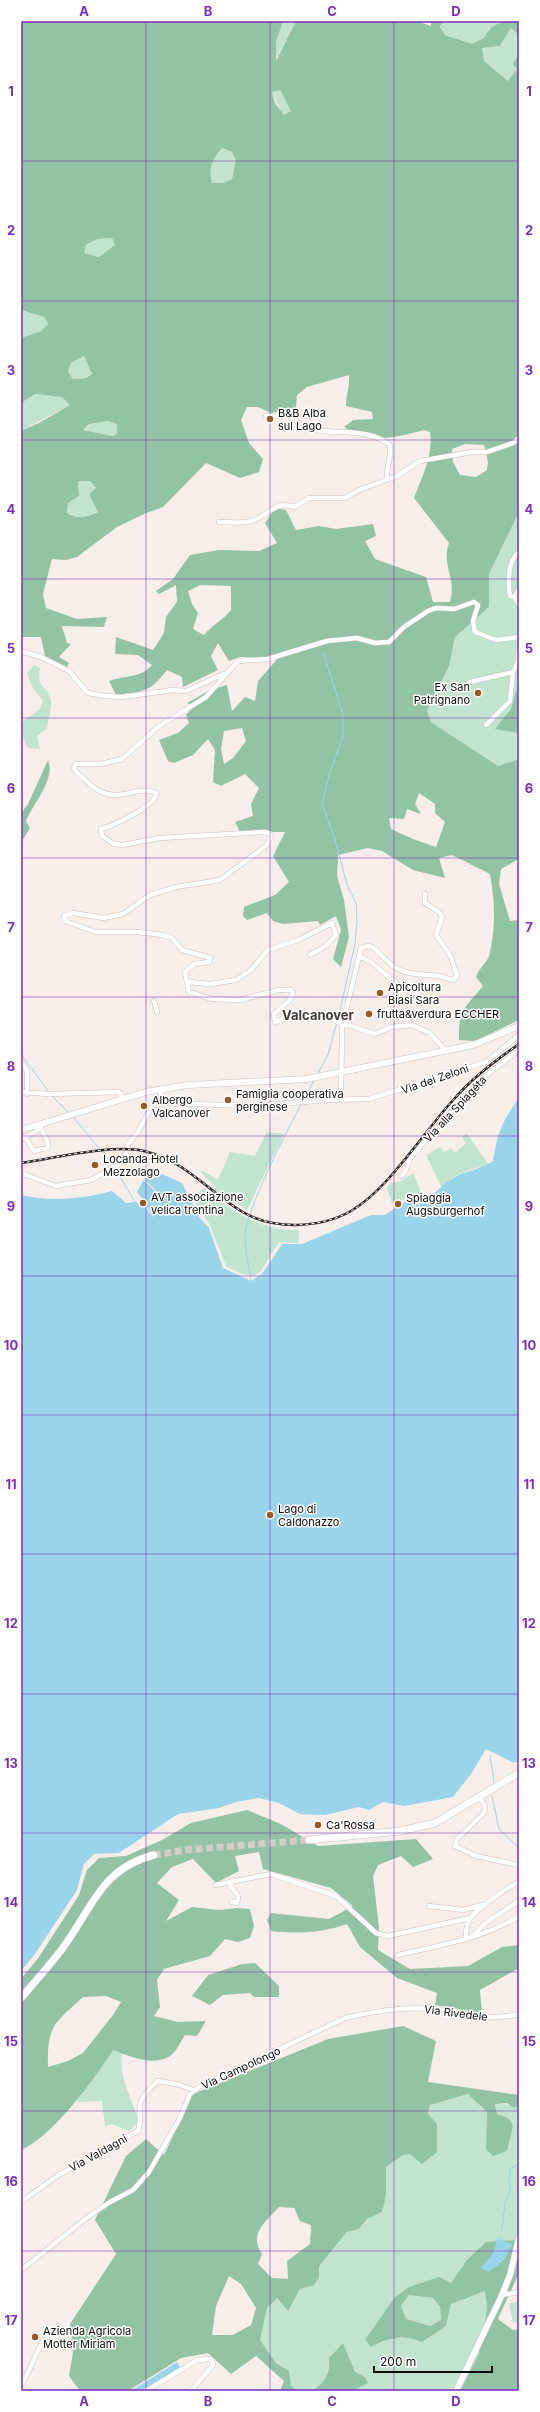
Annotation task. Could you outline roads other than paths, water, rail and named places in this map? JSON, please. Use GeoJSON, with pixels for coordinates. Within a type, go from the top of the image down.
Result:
{"type":"FeatureCollection","features":[{"type":"Feature","properties":{"kind":"main road"},"geometry":{"type":"LineString","coordinates":[[21,1130],[40,1126],[64,1116],[123,1098],[161,1089],[307,1079],[473,1045],[519,1026]]}},
{"type":"Feature","properties":{"kind":"main road"},"geometry":{"type":"LineString","coordinates":[[309,1840],[419,1828],[435,1823],[519,1773]]}},
{"type":"Feature","properties":{"kind":"main road"},"geometry":{"type":"LineString","coordinates":[[21,1998],[62,1949],[104,1883],[130,1863],[154,1855]]}},
{"type":"Feature","properties":{"kind":"main road"},"geometry":{"type":"LineString","coordinates":[[456,2391],[502,2295],[510,2275],[519,2238]]}},
{"type":"Feature","properties":{"kind":"street"},"geometry":{"type":"LineString","coordinates":[[266,416],[292,415],[300,426],[314,431],[358,432],[381,438],[390,445],[391,455],[386,472],[387,478]]}},
{"type":"Feature","properties":{"kind":"street"},"geometry":{"type":"LineString","coordinates":[[219,522],[248,522],[268,515],[276,506],[285,504],[294,507],[310,498],[345,498],[387,478],[397,476],[420,461],[472,452],[487,452],[514,443],[519,438]]}},
{"type":"Feature","properties":{"kind":"street"},"geometry":{"type":"LineString","coordinates":[[517,554],[511,560],[508,585],[510,596],[515,597],[519,604]]}},
{"type":"Feature","properties":{"kind":"street"},"geometry":{"type":"LineString","coordinates":[[515,597],[519,589]]}},
{"type":"Feature","properties":{"kind":"street"},"geometry":{"type":"LineString","coordinates":[[446,1051],[430,1033],[417,1027],[402,1025],[370,1033],[339,1020],[290,1017],[275,1022],[274,1014],[292,997],[293,992],[291,990],[279,990],[240,1000],[212,999],[190,993],[185,972],[189,967],[209,962],[211,958],[182,950],[172,938],[163,935],[90,931],[65,921],[64,916],[73,913],[95,918],[116,916],[156,894],[176,887],[220,880],[267,845],[271,839],[271,834],[264,832],[160,838],[128,844],[114,844],[102,836],[101,829],[135,814],[156,797],[156,793],[148,791],[117,796],[103,793],[87,782],[74,768],[76,764],[100,764],[122,760],[158,727],[206,697],[238,661],[268,659],[327,641],[357,638],[375,642],[389,642],[404,627],[428,611],[436,608],[454,609],[477,603],[473,621],[475,632],[496,640],[519,636]]}},
{"type":"Feature","properties":{"kind":"street"},"geometry":{"type":"LineString","coordinates":[[486,725],[510,701],[513,672],[518,662],[519,649]]}},
{"type":"Feature","properties":{"kind":"street"},"geometry":{"type":"LineString","coordinates":[[21,651],[41,657],[69,671],[88,693],[105,696],[122,697],[186,691],[226,673]]}},
{"type":"Feature","properties":{"kind":"street"},"geometry":{"type":"LineString","coordinates":[[461,691],[470,682],[513,672]]}},
{"type":"Feature","properties":{"kind":"street"},"geometry":{"type":"LineString","coordinates":[[341,1099],[339,1020],[361,948],[368,946],[378,951],[394,967],[406,972],[454,980],[457,973],[450,955],[436,936],[442,917],[440,913],[425,903],[425,894]]}},
{"type":"Feature","properties":{"kind":"street"},"geometry":{"type":"LineString","coordinates":[[188,982],[210,984],[236,980],[251,970],[268,950],[298,940],[332,924],[336,935],[326,946],[310,955]]}},
{"type":"Feature","properties":{"kind":"street"},"geometry":{"type":"LineString","coordinates":[[359,956],[371,962],[404,989],[422,996]]}},
{"type":"Feature","properties":{"kind":"street"},"geometry":{"type":"LineString","coordinates":[[154,1000],[157,1012]]}},
{"type":"Feature","properties":{"kind":"street","name":"Via dei Zeloni"},"geometry":{"type":"LineString","coordinates":[[161,1103],[252,1106],[297,1104],[341,1099],[369,1100],[486,1062],[519,1035]]}},
{"type":"Feature","properties":{"kind":"street","name":"Via alla Spiagéta"},"geometry":{"type":"LineString","coordinates":[[401,1176],[406,1172],[409,1160],[428,1137],[483,1078],[519,1050]]}},
{"type":"Feature","properties":{"kind":"street"},"geometry":{"type":"LineString","coordinates":[[21,1061],[27,1072],[27,1094]]}},
{"type":"Feature","properties":{"kind":"street"},"geometry":{"type":"LineString","coordinates":[[21,1173],[56,1186],[91,1180],[115,1167],[126,1155],[128,1144],[138,1132],[151,1108],[161,1103],[161,1089]]}},
{"type":"Feature","properties":{"kind":"street"},"geometry":{"type":"LineString","coordinates":[[21,1092],[27,1094],[119,1092],[123,1098]]}},
{"type":"Feature","properties":{"kind":"street"},"geometry":{"type":"LineString","coordinates":[[40,1126],[48,1143],[47,1148],[34,1151],[23,1138],[40,1126]]}},
{"type":"Feature","properties":{"kind":"street"},"geometry":{"type":"LineString","coordinates":[[479,1796],[485,1806],[484,1813],[457,1839],[455,1846],[476,1856],[519,1865]]}},
{"type":"Feature","properties":{"kind":"street"},"geometry":{"type":"LineString","coordinates":[[215,1885],[233,1880],[271,1874],[336,1896],[376,1933],[388,1936],[470,1918]]}},
{"type":"Feature","properties":{"kind":"street"},"geometry":{"type":"LineString","coordinates":[[232,1902],[237,1903],[239,1899],[238,1894],[230,1886],[233,1880]]}},
{"type":"Feature","properties":{"kind":"street"},"geometry":{"type":"LineString","coordinates":[[466,1938],[466,1927],[470,1918],[486,1904],[519,1882]]}},
{"type":"Feature","properties":{"kind":"street"},"geometry":{"type":"LineString","coordinates":[[471,1937],[488,1921],[519,1901]]}},
{"type":"Feature","properties":{"kind":"street"},"geometry":{"type":"LineString","coordinates":[[429,1906],[463,1910],[486,1904]]}},
{"type":"Feature","properties":{"kind":"street"},"geometry":{"type":"LineString","coordinates":[[398,1955],[471,1937],[502,1927],[519,1916]]}},
{"type":"Feature","properties":{"kind":"street","name":"Via Rivedele"},"geometry":{"type":"LineString","coordinates":[[345,2018],[362,2014],[416,2009],[499,2019],[519,2014]]}},
{"type":"Feature","properties":{"kind":"street","name":"Via Campolongo"},"geometry":{"type":"LineString","coordinates":[[21,2270],[88,2217],[110,2202],[133,2190],[142,2181],[164,2147],[193,2090],[345,2018]]}},
{"type":"Feature","properties":{"kind":"street","name":"Via Valdagni"},"geometry":{"type":"LineString","coordinates":[[21,2202],[57,2176],[138,2131],[142,2121],[140,2105],[142,2097],[158,2081],[177,2084],[193,2090]]}},
{"type":"Feature","properties":{"kind":"street"},"geometry":{"type":"LineString","coordinates":[[502,2295],[519,2292]]}},
{"type":"Feature","properties":{"kind":"street"},"geometry":{"type":"LineString","coordinates":[[21,2385],[34,2364],[48,2334],[55,2330]]}},
{"type":"Feature","properties":{"kind":"street"},"geometry":{"type":"LineString","coordinates":[[146,2391],[197,2360],[211,2359],[213,2366],[191,2391]]}},
{"type":"Feature","properties":{"kind":"water","name":"Lago di Caldonazzo"},"geometry":{"type":"Polygon","coordinates":[[[519,1098],[519,1761],[514,1763],[486,1749],[471,1774],[453,1797],[404,1806],[383,1802],[369,1810],[359,1807],[325,1815],[300,1814],[279,1803],[259,1798],[236,1802],[219,1808],[178,1814],[119,1853],[94,1854],[84,1864],[77,1890],[35,1954],[21,1971],[21,1195],[67,1199],[112,1191],[126,1203],[137,1202],[145,1207],[146,1204],[137,1192],[143,1180],[167,1200],[143,1179],[155,1171],[182,1183],[199,1217],[209,1228],[223,1268],[251,1281],[262,1274],[282,1244],[302,1244],[371,1215],[385,1215],[406,1201],[411,1200],[417,1205],[427,1199],[453,1178],[493,1161],[502,1127],[508,1114],[519,1098]]]}},
{"type":"Feature","properties":{"kind":"water"},"geometry":{"type":"Polygon","coordinates":[[[497,2239],[512,2244],[505,2259],[489,2272],[481,2268],[494,2252],[497,2239]]]}},
{"type":"Feature","properties":{"kind":"water"},"geometry":{"type":"Polygon","coordinates":[[[177,2362],[180,2367],[143,2391],[131,2391],[177,2362]]]}},
{"type":"Feature","properties":{"kind":"waterway"},"geometry":{"type":"LineString","coordinates":[[323,651],[343,715],[343,736],[329,775],[322,804],[335,839],[347,885],[356,903],[357,922],[355,944],[338,1019]]}},
{"type":"Feature","properties":{"kind":"waterway"},"geometry":{"type":"LineString","coordinates":[[318,1073],[328,1055],[337,1022]]}},
{"type":"Feature","properties":{"kind":"waterway"},"geometry":{"type":"LineString","coordinates":[[21,1054],[49,1092]]}},
{"type":"Feature","properties":{"kind":"waterway"},"geometry":{"type":"LineString","coordinates":[[304,1100],[314,1080]]}},
{"type":"Feature","properties":{"kind":"waterway"},"geometry":{"type":"LineString","coordinates":[[52,1096],[68,1112]]}},
{"type":"Feature","properties":{"kind":"waterway"},"geometry":{"type":"LineString","coordinates":[[251,1281],[245,1241],[247,1223],[268,1169],[301,1105]]}},
{"type":"Feature","properties":{"kind":"waterway"},"geometry":{"type":"LineString","coordinates":[[73,1117],[113,1165]]}},
{"type":"Feature","properties":{"kind":"waterway"},"geometry":{"type":"LineString","coordinates":[[115,1168],[135,1202]]}},
{"type":"Feature","properties":{"kind":"waterway"},"geometry":{"type":"LineString","coordinates":[[490,1755],[494,1782]]}},
{"type":"Feature","properties":{"kind":"waterway"},"geometry":{"type":"LineString","coordinates":[[492,1796],[499,1829],[519,1848]]}},
{"type":"Feature","properties":{"kind":"waterway"},"geometry":{"type":"LineString","coordinates":[[502,2230],[505,2203],[511,2187],[508,2178],[511,2172],[509,2170],[519,2163]]}},
{"type":"Feature","properties":{"kind":"tunnel"},"geometry":{"type":"LineString","coordinates":[[154,1855],[186,1850],[309,1840]]}},
{"type":"Feature","properties":{"kind":"railway"},"geometry":{"type":"LineString","coordinates":[[21,1163],[99,1150],[130,1149],[144,1151],[158,1155],[183,1168],[229,1203],[253,1217],[267,1222],[296,1225],[325,1221],[351,1211],[365,1201],[393,1174],[462,1090],[485,1069],[519,1044]]}},
{"type":"Feature","properties":{"kind":"place","name":"B&B Alba sul Lago"},"geometry":{"type":"Point","coordinates":[270,419]}},
{"type":"Feature","properties":{"kind":"place","name":"Ex San Patrignano"},"geometry":{"type":"Point","coordinates":[478,693]}},
{"type":"Feature","properties":{"kind":"place","name":"Apicoltura Biasi Sara"},"geometry":{"type":"Point","coordinates":[380,993]}},
{"type":"Feature","properties":{"kind":"place","name":"frutta&verdura ECCHER"},"geometry":{"type":"Point","coordinates":[369,1014]}},
{"type":"Feature","properties":{"kind":"place","name":"Famiglia cooperativa perginese"},"geometry":{"type":"Point","coordinates":[228,1100]}},
{"type":"Feature","properties":{"kind":"place","name":"Albergo Valcanover"},"geometry":{"type":"Point","coordinates":[144,1106]}},
{"type":"Feature","properties":{"kind":"place","name":"Locanda Hotel Mezzolago"},"geometry":{"type":"Point","coordinates":[95,1165]}},
{"type":"Feature","properties":{"kind":"place","name":"AVT associazione velica trentina"},"geometry":{"type":"Point","coordinates":[143,1203]}},
{"type":"Feature","properties":{"kind":"place","name":"Spiaggia Augsburgerhof"},"geometry":{"type":"Point","coordinates":[398,1204]}},
{"type":"Feature","properties":{"kind":"place","name":"Lago di Caldonazzo"},"geometry":{"type":"Point","coordinates":[270,1515]}},
{"type":"Feature","properties":{"kind":"place","name":"Ca'Rossa"},"geometry":{"type":"Point","coordinates":[318,1825]}},
{"type":"Feature","properties":{"kind":"place","name":"Azienda Agricola Motter Miriam"},"geometry":{"type":"Point","coordinates":[35,2337]}},
{"type":"Feature","properties":{"kind":"district","name":"Valcanover"},"geometry":{"type":"Point","coordinates":[318,1015]}}]}
